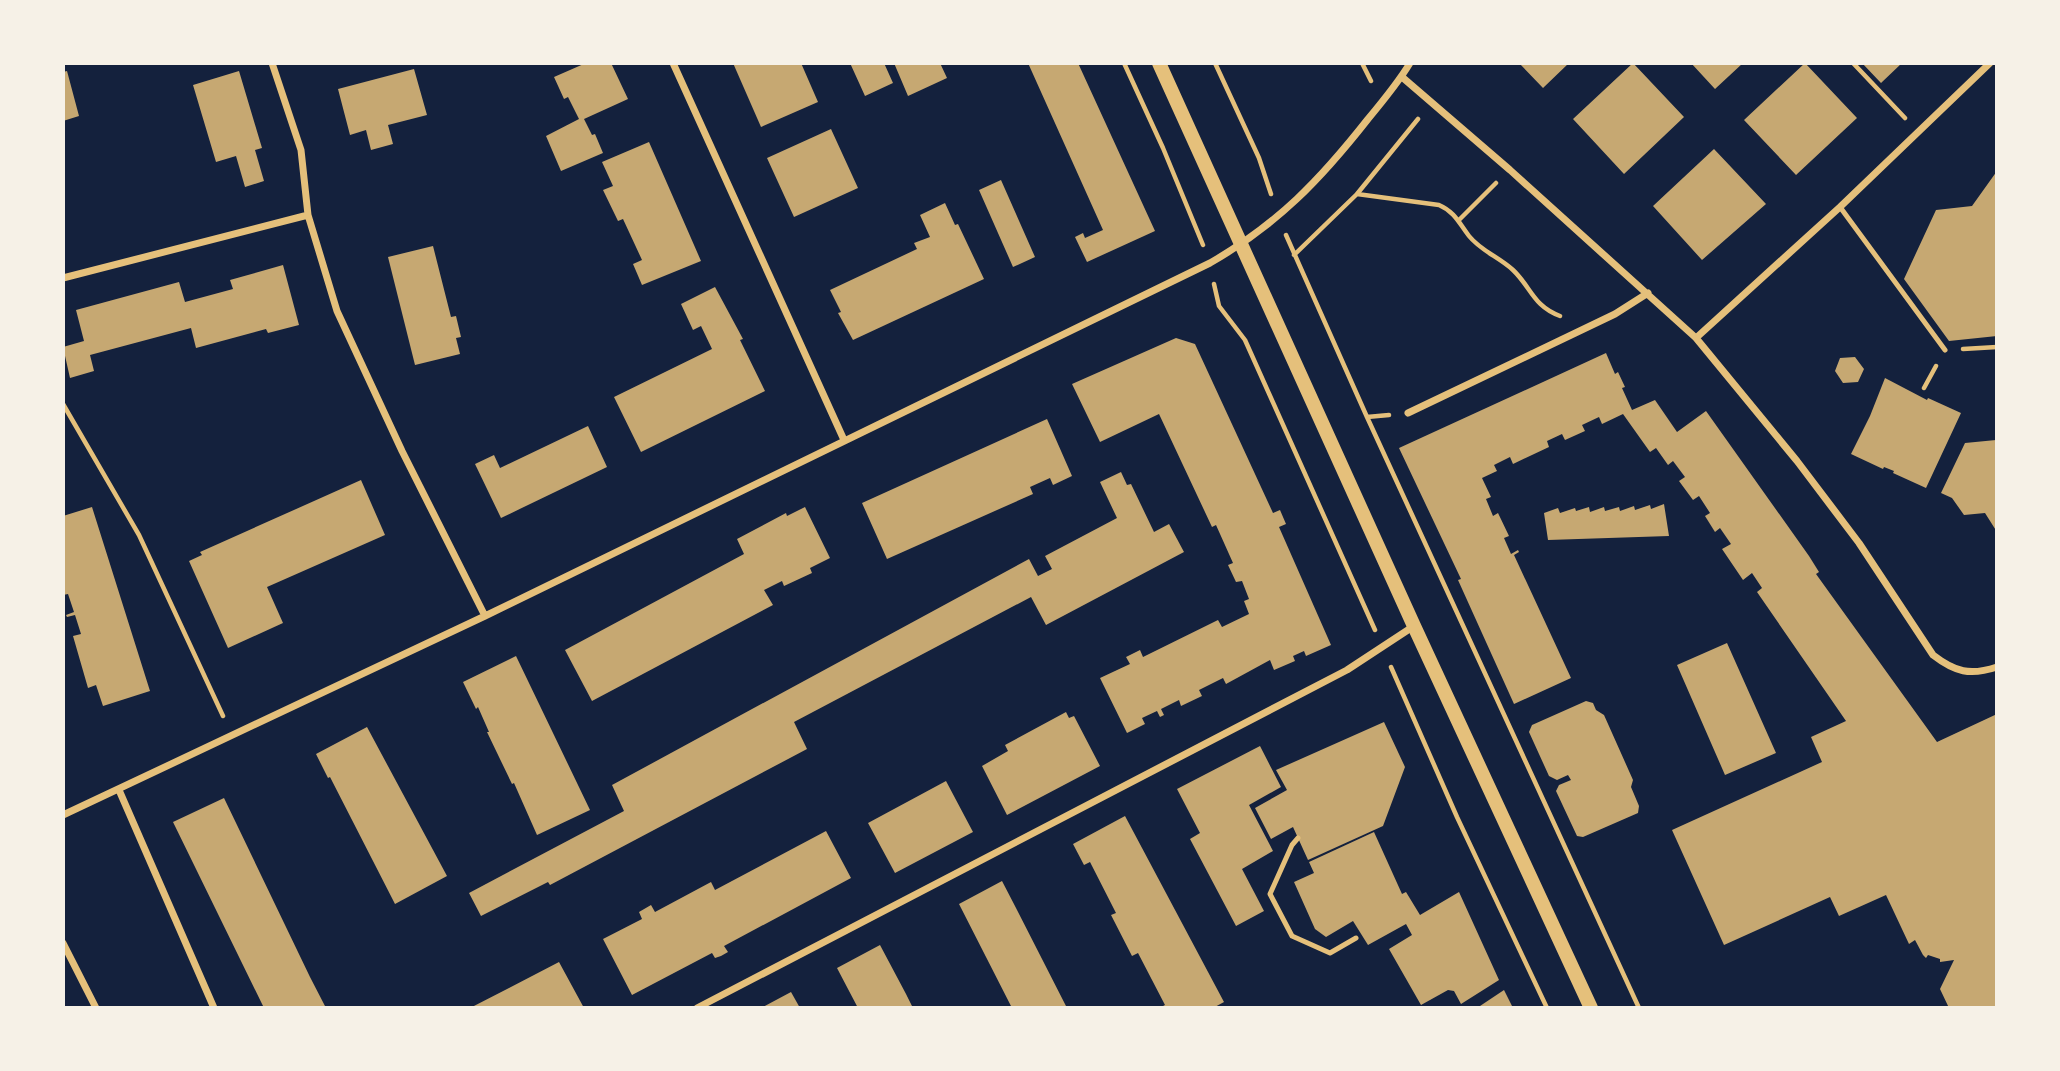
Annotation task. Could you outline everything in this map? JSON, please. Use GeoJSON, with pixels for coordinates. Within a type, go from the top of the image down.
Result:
{"type":"FeatureCollection","features":[{"type":"Feature","properties":{"kind":"main road"},"geometry":{"type":"LineString","coordinates":[[1159,63],[1414,626],[1591,1008]]}},
{"type":"Feature","properties":{"kind":"street"},"geometry":{"type":"LineString","coordinates":[[272,63],[301,150],[308,215],[337,311],[402,451],[485,617]]}},
{"type":"Feature","properties":{"kind":"street"},"geometry":{"type":"LineString","coordinates":[[673,63],[844,440]]}},
{"type":"Feature","properties":{"kind":"street"},"geometry":{"type":"LineString","coordinates":[[63,815],[485,617],[1210,262],[1241,244],[1310,188],[1402,77],[1410,63]]}},
{"type":"Feature","properties":{"kind":"street"},"geometry":{"type":"LineString","coordinates":[[1696,338],[1840,207],[1990,63]]}},
{"type":"Feature","properties":{"kind":"street"},"geometry":{"type":"LineString","coordinates":[[1402,77],[1510,170],[1696,338],[1821,492],[1859,543],[1933,655],[1950,668],[1973,673],[1997,667]]}},
{"type":"Feature","properties":{"kind":"street"},"geometry":{"type":"LineString","coordinates":[[63,278],[308,215]]}},
{"type":"Feature","properties":{"kind":"street"},"geometry":{"type":"LineString","coordinates":[[1408,413],[1615,314],[1648,293]]}},
{"type":"Feature","properties":{"kind":"street"},"geometry":{"type":"LineString","coordinates":[[696,1008],[1347,670],[1414,626]]}},
{"type":"Feature","properties":{"kind":"street"},"geometry":{"type":"LineString","coordinates":[[119,790],[214,1008]]}},
{"type":"Feature","properties":{"kind":"street"},"geometry":{"type":"LineString","coordinates":[[63,943],[96,1008]]}},
{"type":"Feature","properties":{"kind":"lane"},"geometry":{"type":"LineString","coordinates":[[1840,207],[1945,350]]}},
{"type":"Feature","properties":{"kind":"lane"},"geometry":{"type":"LineString","coordinates":[[1298,838],[1292,845],[1270,894],[1292,936],[1329,953],[1356,938]]}},
{"type":"Feature","properties":{"kind":"path"},"geometry":{"type":"LineString","coordinates":[[1124,63],[1210,262],[1219,306],[1245,340],[1457,817],[1547,1008]]}},
{"type":"Feature","properties":{"kind":"path"},"geometry":{"type":"LineString","coordinates":[[1215,63],[1259,158],[1294,256],[1639,1008]]}},
{"type":"Feature","properties":{"kind":"path"},"geometry":{"type":"LineString","coordinates":[[1853,63],[1918,132]]}},
{"type":"Feature","properties":{"kind":"path"},"geometry":{"type":"LineString","coordinates":[[1294,256],[1357,194],[1433,102]]}},
{"type":"Feature","properties":{"kind":"path"},"geometry":{"type":"LineString","coordinates":[[1459,220],[1510,170]]}},
{"type":"Feature","properties":{"kind":"path"},"geometry":{"type":"LineString","coordinates":[[1357,194],[1439,205],[1449,209],[1469,236],[1483,250],[1513,270],[1547,311],[1595,324]]}},
{"type":"Feature","properties":{"kind":"path"},"geometry":{"type":"LineString","coordinates":[[63,404],[139,534],[232,736]]}},
{"type":"Feature","properties":{"kind":"building"},"geometry":{"type":"Polygon","coordinates":[[[586,63],[611,63],[628,99],[584,119],[592,135],[595,134],[603,153],[561,171],[546,136],[579,119],[568,97],[564,99],[554,77],[586,63]]]}},
{"type":"Feature","properties":{"kind":"building"},"geometry":{"type":"Polygon","coordinates":[[[733,63],[801,63],[818,102],[761,127],[733,63]]]}},
{"type":"Feature","properties":{"kind":"building"},"geometry":{"type":"Polygon","coordinates":[[[850,63],[884,63],[893,83],[865,96],[850,63]]]}},
{"type":"Feature","properties":{"kind":"building"},"geometry":{"type":"Polygon","coordinates":[[[894,63],[940,63],[947,78],[908,96],[894,63]]]}},
{"type":"Feature","properties":{"kind":"building"},"geometry":{"type":"Polygon","coordinates":[[[1028,63],[1078,63],[1155,231],[1087,262],[1075,237],[1083,233],[1085,238],[1103,230],[1028,63]]]}},
{"type":"Feature","properties":{"kind":"building"},"geometry":{"type":"Polygon","coordinates":[[[1519,63],[1569,63],[1543,88],[1519,63]]]}},
{"type":"Feature","properties":{"kind":"building"},"geometry":{"type":"Polygon","coordinates":[[[1633,63],[1684,117],[1624,174],[1573,119],[1633,63]]]}},
{"type":"Feature","properties":{"kind":"building"},"geometry":{"type":"Polygon","coordinates":[[[1691,63],[1743,63],[1715,89],[1691,63]]]}},
{"type":"Feature","properties":{"kind":"building"},"geometry":{"type":"Polygon","coordinates":[[[1805,63],[1857,118],[1796,175],[1744,120],[1805,63]]]}},
{"type":"Feature","properties":{"kind":"building"},"geometry":{"type":"Polygon","coordinates":[[[1862,63],[1902,63],[1881,83],[1862,63]]]}},
{"type":"Feature","properties":{"kind":"building"},"geometry":{"type":"Polygon","coordinates":[[[414,69],[427,115],[388,125],[393,144],[371,150],[366,130],[350,135],[338,89],[414,69]]]}},
{"type":"Feature","properties":{"kind":"building"},"geometry":{"type":"Polygon","coordinates":[[[67,71],[79,116],[63,121],[63,72],[67,71]]]}},
{"type":"Feature","properties":{"kind":"building"},"geometry":{"type":"Polygon","coordinates":[[[239,71],[262,148],[255,150],[264,181],[245,187],[236,156],[216,162],[193,85],[239,71]]]}},
{"type":"Feature","properties":{"kind":"building"},"geometry":{"type":"Polygon","coordinates":[[[831,129],[858,188],[794,217],[767,158],[831,129]]]}},
{"type":"Feature","properties":{"kind":"building"},"geometry":{"type":"Polygon","coordinates":[[[649,142],[701,261],[642,285],[633,264],[642,260],[623,219],[618,221],[603,190],[613,186],[602,162],[649,142]]]}},
{"type":"Feature","properties":{"kind":"building"},"geometry":{"type":"Polygon","coordinates":[[[1714,149],[1766,204],[1702,260],[1653,206],[1714,149]]]}},
{"type":"Feature","properties":{"kind":"building"},"geometry":{"type":"Polygon","coordinates":[[[1997,171],[1997,336],[1949,341],[1904,279],[1936,210],[1972,206],[1997,171]]]}},
{"type":"Feature","properties":{"kind":"building"},"geometry":{"type":"Polygon","coordinates":[[[1001,180],[1035,257],[1013,267],[979,190],[1001,180]]]}},
{"type":"Feature","properties":{"kind":"building"},"geometry":{"type":"Polygon","coordinates":[[[945,203],[984,279],[853,340],[838,313],[841,312],[830,290],[917,249],[914,243],[930,237],[920,215],[945,203]]]}},
{"type":"Feature","properties":{"kind":"building"},"geometry":{"type":"Polygon","coordinates":[[[433,246],[451,317],[456,316],[461,337],[456,338],[460,354],[415,365],[388,257],[433,246]]]}},
{"type":"Feature","properties":{"kind":"building"},"geometry":{"type":"Polygon","coordinates":[[[283,265],[299,325],[268,333],[266,329],[196,348],[191,328],[90,355],[94,371],[70,378],[63,347],[84,341],[76,310],[179,282],[185,302],[233,289],[230,280],[283,265]]]}},
{"type":"Feature","properties":{"kind":"building"},"geometry":{"type":"Polygon","coordinates":[[[715,287],[743,339],[740,340],[765,391],[641,452],[614,397],[712,349],[701,326],[693,330],[681,304],[715,287]]]}},
{"type":"Feature","properties":{"kind":"building"},"geometry":{"type":"Polygon","coordinates":[[[1176,338],[1195,344],[1273,513],[1280,510],[1286,524],[1279,527],[1331,645],[1306,656],[1304,651],[1293,656],[1295,661],[1274,670],[1270,660],[1226,684],[1223,678],[1199,690],[1202,696],[1181,706],[1179,700],[1161,709],[1164,715],[1160,717],[1157,711],[1142,718],[1145,724],[1127,733],[1100,678],[1130,664],[1126,657],[1140,650],[1143,657],[1218,620],[1222,627],[1249,614],[1244,601],[1249,599],[1242,581],[1236,582],[1228,565],[1233,563],[1216,525],[1212,527],[1159,414],[1100,442],[1072,384],[1176,338]]]}},
{"type":"Feature","properties":{"kind":"building"},"geometry":{"type":"Polygon","coordinates":[[[1606,353],[1615,374],[1618,372],[1625,387],[1622,388],[1632,410],[1655,400],[1677,432],[1706,411],[1809,556],[1819,572],[1816,574],[1937,742],[1997,714],[1997,1008],[1949,1008],[1940,989],[1954,960],[1940,962],[1940,959],[1928,955],[1926,958],[1915,940],[1909,944],[1886,895],[1839,916],[1830,897],[1724,945],[1672,830],[1822,762],[1811,737],[1846,721],[1757,592],[1762,588],[1752,573],[1743,580],[1722,549],[1731,544],[1720,528],[1715,532],[1705,516],[1710,513],[1699,496],[1693,500],[1679,481],[1685,477],[1673,461],[1668,465],[1656,448],[1650,452],[1623,414],[1602,424],[1599,417],[1582,425],[1585,431],[1565,440],[1562,434],[1547,441],[1549,447],[1513,464],[1510,457],[1494,465],[1497,471],[1482,478],[1491,497],[1486,499],[1493,516],[1498,513],[1509,536],[1504,538],[1511,554],[1518,550],[1519,552],[1514,555],[1571,678],[1514,704],[1458,580],[1461,579],[1399,448],[1606,353]]]}},
{"type":"Feature","properties":{"kind":"building"},"geometry":{"type":"Polygon","coordinates":[[[1855,357],[1864,369],[1858,382],[1843,383],[1835,371],[1840,358],[1855,357]]]}},
{"type":"Feature","properties":{"kind":"building"},"geometry":{"type":"Polygon","coordinates":[[[1885,378],[1927,400],[1928,398],[1961,413],[1926,488],[1893,473],[1894,471],[1884,467],[1883,469],[1851,454],[1885,378]]]}},
{"type":"Feature","properties":{"kind":"building"},"geometry":{"type":"Polygon","coordinates":[[[1047,419],[1072,476],[1053,485],[1050,478],[1030,487],[1033,494],[887,559],[862,503],[1047,419]]]}},
{"type":"Feature","properties":{"kind":"building"},"geometry":{"type":"Polygon","coordinates":[[[588,426],[607,467],[501,518],[475,464],[494,455],[500,468],[588,426]]]}},
{"type":"Feature","properties":{"kind":"building"},"geometry":{"type":"Polygon","coordinates":[[[1996,440],[1997,532],[1985,513],[1964,515],[1952,498],[1941,493],[1965,443],[1996,440]]]}},
{"type":"Feature","properties":{"kind":"building"},"geometry":{"type":"Polygon","coordinates":[[[1121,472],[1127,485],[1131,484],[1154,532],[1169,524],[1184,552],[1046,625],[1031,597],[794,722],[807,749],[550,885],[548,882],[481,916],[469,893],[624,811],[612,785],[1029,559],[1038,576],[1052,569],[1045,556],[1117,518],[1100,482],[1121,472]]]}},
{"type":"Feature","properties":{"kind":"building"},"geometry":{"type":"Polygon","coordinates":[[[361,480],[385,535],[267,587],[283,623],[228,648],[189,561],[202,555],[200,552],[361,480]]]}},
{"type":"Feature","properties":{"kind":"building"},"geometry":{"type":"Polygon","coordinates":[[[1664,504],[1669,536],[1548,540],[1544,513],[1558,508],[1560,513],[1589,507],[1590,512],[1604,507],[1605,511],[1619,507],[1620,511],[1634,506],[1635,510],[1650,505],[1651,509],[1664,504]]]}},
{"type":"Feature","properties":{"kind":"building"},"geometry":{"type":"Polygon","coordinates":[[[92,507],[150,691],[103,706],[96,685],[88,688],[73,636],[81,634],[75,615],[66,615],[74,612],[68,594],[63,595],[63,516],[92,507]]]}},
{"type":"Feature","properties":{"kind":"building"},"geometry":{"type":"Polygon","coordinates":[[[805,507],[830,558],[810,568],[812,573],[784,586],[782,581],[764,590],[773,605],[592,701],[565,650],[744,554],[737,539],[786,513],[787,516],[805,507]]]}},
{"type":"Feature","properties":{"kind":"building"},"geometry":{"type":"Polygon","coordinates":[[[1727,643],[1776,753],[1725,775],[1677,665],[1727,643]]]}},
{"type":"Feature","properties":{"kind":"building"},"geometry":{"type":"Polygon","coordinates":[[[516,656],[590,810],[537,835],[487,732],[478,707],[476,709],[463,682],[516,656]]]}},
{"type":"Feature","properties":{"kind":"building"},"geometry":{"type":"Polygon","coordinates":[[[1586,701],[1593,703],[1596,710],[1604,715],[1633,780],[1631,787],[1639,806],[1638,813],[1583,837],[1577,836],[1556,791],[1559,785],[1571,780],[1568,775],[1557,780],[1549,776],[1529,732],[1532,725],[1586,701]]]}},
{"type":"Feature","properties":{"kind":"building"},"geometry":{"type":"Polygon","coordinates":[[[1066,712],[1069,718],[1074,716],[1100,766],[1007,815],[982,766],[1008,751],[1005,745],[1066,712]]]}},
{"type":"Feature","properties":{"kind":"building"},"geometry":{"type":"Polygon","coordinates":[[[1384,722],[1405,767],[1383,826],[1308,860],[1293,827],[1271,839],[1255,808],[1287,790],[1276,770],[1384,722]]]}},
{"type":"Feature","properties":{"kind":"building"},"geometry":{"type":"Polygon","coordinates":[[[367,727],[447,876],[395,904],[316,754],[367,727]]]}},
{"type":"Feature","properties":{"kind":"building"},"geometry":{"type":"Polygon","coordinates":[[[1260,746],[1281,787],[1249,805],[1273,851],[1242,869],[1264,911],[1236,926],[1190,839],[1200,833],[1177,789],[1260,746]]]}},
{"type":"Feature","properties":{"kind":"building"},"geometry":{"type":"Polygon","coordinates":[[[946,781],[973,832],[895,873],[868,823],[946,781]]]}},
{"type":"Feature","properties":{"kind":"building"},"geometry":{"type":"Polygon","coordinates":[[[224,798],[326,1008],[264,1008],[173,822],[224,798]]]}},
{"type":"Feature","properties":{"kind":"building"},"geometry":{"type":"Polygon","coordinates":[[[1125,816],[1224,1002],[1213,1008],[1159,1008],[1165,1005],[1138,953],[1132,956],[1111,915],[1116,913],[1090,862],[1084,865],[1073,844],[1125,816]]]}},
{"type":"Feature","properties":{"kind":"building"},"geometry":{"type":"Polygon","coordinates":[[[826,831],[851,878],[724,946],[728,952],[721,956],[715,958],[712,953],[632,995],[603,939],[642,919],[639,912],[651,905],[655,912],[711,882],[715,890],[826,831]]]}},
{"type":"Feature","properties":{"kind":"building"},"geometry":{"type":"Polygon","coordinates":[[[1374,832],[1402,894],[1406,892],[1420,915],[1459,892],[1499,980],[1461,1004],[1454,991],[1448,990],[1421,1005],[1389,949],[1412,935],[1406,924],[1368,945],[1353,921],[1326,937],[1315,929],[1294,882],[1314,873],[1309,862],[1374,832]]]}},
{"type":"Feature","properties":{"kind":"building"},"geometry":{"type":"Polygon","coordinates":[[[1002,881],[1067,1008],[1012,1008],[959,904],[1002,881]]]}},
{"type":"Feature","properties":{"kind":"building"},"geometry":{"type":"Polygon","coordinates":[[[880,945],[913,1008],[858,1008],[837,968],[880,945]]]}},
{"type":"Feature","properties":{"kind":"building"},"geometry":{"type":"Polygon","coordinates":[[[559,962],[584,1008],[470,1008],[509,988],[559,962]]]}},
{"type":"Feature","properties":{"kind":"building"},"geometry":{"type":"Polygon","coordinates":[[[1504,990],[1513,1008],[1477,1008],[1504,990]]]}},
{"type":"Feature","properties":{"kind":"building"},"geometry":{"type":"Polygon","coordinates":[[[791,992],[800,1008],[761,1008],[791,992]]]}}]}
